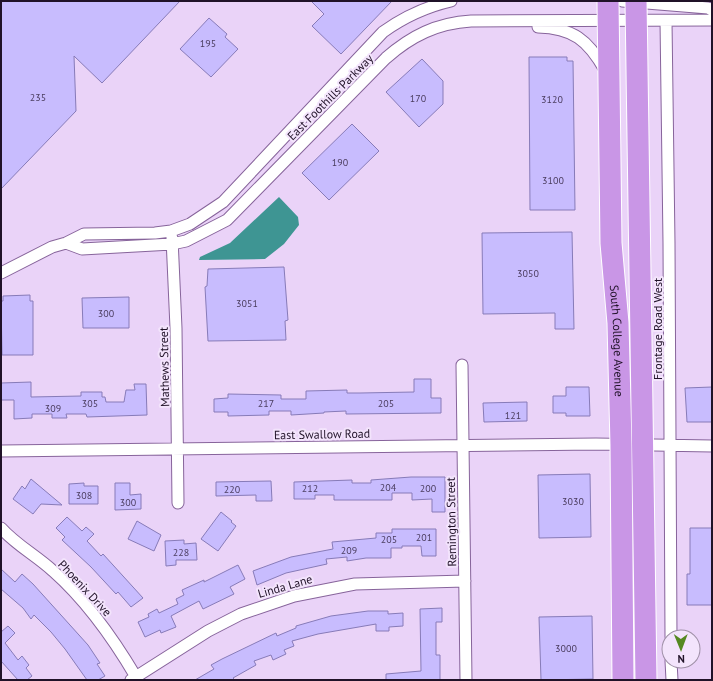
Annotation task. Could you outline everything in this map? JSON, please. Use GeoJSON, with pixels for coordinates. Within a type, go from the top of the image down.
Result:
{"type":"FeatureCollection","features":[{"type":"Feature","properties":{"kind":"highway","name":"South College Avenue"},"geometry":{"type":"LineString","coordinates":[[633,6],[643,445],[646,680]]}},
{"type":"Feature","properties":{"kind":"highway","name":"South College Avenue"},"geometry":{"type":"LineString","coordinates":[[608,11],[611,243],[618,323],[621,445],[623,680]]}},
{"type":"Feature","properties":{"kind":"street","name":"East Foothills Parkway"},"geometry":{"type":"LineString","coordinates":[[1,273],[52,247],[66,243],[84,234],[171,231],[190,224],[223,202],[383,32],[399,20],[418,11],[451,1]]}},
{"type":"Feature","properties":{"kind":"street"},"geometry":{"type":"LineString","coordinates":[[633,6],[667,3],[708,8],[712,10]]}},
{"type":"Feature","properties":{"kind":"street","name":"East Foothills Parkway"},"geometry":{"type":"LineString","coordinates":[[66,243],[82,249],[172,244],[186,241],[227,220],[386,58],[411,39],[426,31],[455,22],[519,21],[608,11],[633,6]]}},
{"type":"Feature","properties":{"kind":"street"},"geometry":{"type":"LineString","coordinates":[[633,6],[666,20],[712,20]]}},
{"type":"Feature","properties":{"kind":"street","name":"Frontage Road West"},"geometry":{"type":"LineString","coordinates":[[666,20],[671,629]]}},
{"type":"Feature","properties":{"kind":"street"},"geometry":{"type":"LineString","coordinates":[[519,21],[532,27],[565,31],[579,37],[596,54],[609,77]]}},
{"type":"Feature","properties":{"kind":"street","name":"Mathews Street"},"geometry":{"type":"LineString","coordinates":[[171,231],[178,449],[178,503]]}},
{"type":"Feature","properties":{"kind":"street","name":"Remington Street"},"geometry":{"type":"LineString","coordinates":[[462,365],[466,680]]}},
{"type":"Feature","properties":{"kind":"street","name":"East Swallow Road"},"geometry":{"type":"LineString","coordinates":[[1,451],[464,446],[712,446]]}},
{"type":"Feature","properties":{"kind":"street","name":"Phoenix Drive"},"geometry":{"type":"LineString","coordinates":[[1,528],[54,572],[79,597],[102,624],[134,679]]}},
{"type":"Feature","properties":{"kind":"street","name":"Linda Lane"},"geometry":{"type":"LineString","coordinates":[[134,679],[208,631],[241,614],[294,596],[355,584],[465,581]]}},
{"type":"Feature","properties":{"kind":"street"},"geometry":{"type":"LineString","coordinates":[[671,669],[672,680]]}},
{"type":"Feature","properties":{"kind":"shaded area"},"geometry":{"type":"Polygon","coordinates":[[[279,197],[298,217],[299,225],[284,244],[265,259],[199,260],[200,257],[230,243],[279,197]]]}},
{"type":"Feature","properties":{"kind":"building"},"geometry":{"type":"Polygon","coordinates":[[[1,1],[180,1],[102,83],[74,56],[76,111],[1,189],[1,1]]]}},
{"type":"Feature","properties":{"kind":"building"},"geometry":{"type":"Polygon","coordinates":[[[311,1],[392,1],[341,54],[312,26],[324,14],[311,1]]]}},
{"type":"Feature","properties":{"kind":"building"},"geometry":{"type":"Polygon","coordinates":[[[209,18],[227,34],[225,37],[238,49],[211,77],[180,49],[209,18]]]}},
{"type":"Feature","properties":{"kind":"building"},"geometry":{"type":"Polygon","coordinates":[[[529,57],[567,57],[567,61],[573,61],[575,210],[530,210],[529,57]]]}},
{"type":"Feature","properties":{"kind":"building"},"geometry":{"type":"Polygon","coordinates":[[[422,59],[443,81],[443,104],[419,127],[386,92],[422,59]]]}},
{"type":"Feature","properties":{"kind":"building"},"geometry":{"type":"Polygon","coordinates":[[[352,124],[379,151],[329,200],[302,173],[352,124]]]}},
{"type":"Feature","properties":{"kind":"building"},"geometry":{"type":"Polygon","coordinates":[[[572,232],[574,329],[555,329],[555,313],[483,314],[482,233],[572,232]]]}},
{"type":"Feature","properties":{"kind":"building"},"geometry":{"type":"Polygon","coordinates":[[[284,267],[288,320],[285,321],[286,340],[208,341],[205,287],[207,286],[208,269],[284,267]]]}},
{"type":"Feature","properties":{"kind":"building"},"geometry":{"type":"Polygon","coordinates":[[[30,295],[30,301],[33,301],[33,355],[2,355],[1,301],[3,301],[3,296],[30,295]]]}},
{"type":"Feature","properties":{"kind":"building"},"geometry":{"type":"Polygon","coordinates":[[[129,297],[129,328],[83,328],[82,298],[129,297]]]}},
{"type":"Feature","properties":{"kind":"building"},"geometry":{"type":"Polygon","coordinates":[[[414,379],[431,379],[431,398],[441,398],[441,413],[346,414],[346,411],[291,415],[291,411],[269,411],[269,415],[228,416],[228,412],[214,412],[214,399],[228,398],[228,394],[281,395],[281,399],[306,399],[306,391],[347,390],[347,393],[414,392],[414,379]]]}},
{"type":"Feature","properties":{"kind":"building"},"geometry":{"type":"Polygon","coordinates":[[[31,382],[31,397],[81,396],[81,392],[102,392],[102,397],[105,397],[106,402],[124,402],[126,390],[135,390],[134,384],[146,384],[147,415],[87,417],[86,414],[66,414],[67,418],[52,418],[52,414],[32,414],[32,418],[14,419],[14,400],[1,400],[1,383],[31,382]]]}},
{"type":"Feature","properties":{"kind":"building"},"geometry":{"type":"Polygon","coordinates":[[[566,387],[589,387],[590,416],[566,416],[566,413],[553,413],[553,396],[566,396],[566,387]]]}},
{"type":"Feature","properties":{"kind":"building"},"geometry":{"type":"Polygon","coordinates":[[[712,387],[712,422],[687,422],[685,388],[712,387]]]}},
{"type":"Feature","properties":{"kind":"building"},"geometry":{"type":"Polygon","coordinates":[[[527,402],[527,421],[484,422],[483,403],[527,402]]]}},
{"type":"Feature","properties":{"kind":"building"},"geometry":{"type":"Polygon","coordinates":[[[590,474],[591,537],[539,538],[538,475],[590,474]]]}},
{"type":"Feature","properties":{"kind":"building"},"geometry":{"type":"Polygon","coordinates":[[[411,477],[445,477],[445,512],[432,512],[432,499],[412,500],[412,493],[392,493],[392,500],[334,500],[334,495],[315,495],[315,499],[294,499],[294,482],[352,480],[352,483],[371,483],[371,480],[411,477]]]}},
{"type":"Feature","properties":{"kind":"building"},"geometry":{"type":"Polygon","coordinates":[[[31,479],[62,505],[41,504],[33,514],[13,499],[22,486],[25,489],[31,479]]]}},
{"type":"Feature","properties":{"kind":"building"},"geometry":{"type":"Polygon","coordinates":[[[271,481],[272,501],[256,501],[256,495],[216,496],[216,482],[271,481]]]}},
{"type":"Feature","properties":{"kind":"building"},"geometry":{"type":"Polygon","coordinates":[[[84,483],[84,486],[98,486],[98,504],[69,504],[69,484],[84,483]]]}},
{"type":"Feature","properties":{"kind":"building"},"geometry":{"type":"Polygon","coordinates":[[[115,483],[130,483],[130,495],[141,494],[141,509],[115,510],[115,483]]]}},
{"type":"Feature","properties":{"kind":"building"},"geometry":{"type":"Polygon","coordinates":[[[221,512],[236,526],[218,551],[201,539],[221,512]]]}},
{"type":"Feature","properties":{"kind":"building"},"geometry":{"type":"Polygon","coordinates":[[[67,517],[82,531],[86,527],[94,534],[87,541],[101,556],[103,554],[143,598],[131,607],[118,592],[116,594],[91,567],[62,540],[65,537],[56,528],[67,517]]]}},
{"type":"Feature","properties":{"kind":"building"},"geometry":{"type":"Polygon","coordinates":[[[137,521],[161,535],[154,551],[128,539],[137,521]]]}},
{"type":"Feature","properties":{"kind":"building"},"geometry":{"type":"Polygon","coordinates":[[[690,528],[712,528],[712,605],[687,605],[687,574],[690,574],[690,528]]]}},
{"type":"Feature","properties":{"kind":"building"},"geometry":{"type":"Polygon","coordinates":[[[392,529],[436,529],[436,556],[422,556],[421,546],[402,546],[402,548],[391,548],[391,558],[366,558],[347,561],[347,557],[326,559],[327,564],[286,573],[257,585],[253,571],[291,557],[333,549],[332,542],[376,538],[376,533],[392,533],[392,529]]]}},
{"type":"Feature","properties":{"kind":"building"},"geometry":{"type":"Polygon","coordinates":[[[184,540],[184,544],[196,543],[197,560],[176,560],[176,565],[166,566],[165,541],[184,540]]]}},
{"type":"Feature","properties":{"kind":"building"},"geometry":{"type":"Polygon","coordinates":[[[238,565],[245,579],[230,587],[234,594],[203,609],[199,601],[171,616],[176,627],[161,633],[160,630],[145,637],[138,622],[149,617],[148,614],[157,609],[159,613],[178,604],[176,599],[184,595],[182,590],[204,580],[204,582],[238,565]]]}},
{"type":"Feature","properties":{"kind":"building"},"geometry":{"type":"Polygon","coordinates":[[[1,569],[15,582],[22,574],[33,584],[88,645],[100,663],[97,664],[105,676],[98,680],[87,680],[51,632],[34,615],[31,619],[23,608],[1,589],[1,569]]]}},
{"type":"Feature","properties":{"kind":"building"},"geometry":{"type":"Polygon","coordinates":[[[442,608],[442,622],[436,622],[436,655],[440,655],[440,680],[386,680],[386,674],[421,671],[420,609],[442,608]]]}},
{"type":"Feature","properties":{"kind":"building"},"geometry":{"type":"Polygon","coordinates":[[[368,611],[388,611],[388,614],[403,613],[403,626],[389,627],[389,631],[376,631],[376,624],[318,634],[292,641],[294,646],[284,650],[286,654],[273,660],[271,655],[254,661],[256,665],[233,678],[235,680],[195,680],[214,669],[211,665],[276,633],[277,636],[296,628],[296,626],[331,616],[368,611]]]}},
{"type":"Feature","properties":{"kind":"building"},"geometry":{"type":"Polygon","coordinates":[[[592,616],[593,679],[541,680],[539,617],[592,616]]]}},
{"type":"Feature","properties":{"kind":"building"},"geometry":{"type":"Polygon","coordinates":[[[8,626],[15,633],[5,643],[18,660],[22,656],[29,665],[26,668],[32,676],[27,680],[18,680],[1,661],[1,632],[8,626]]]}}]}
